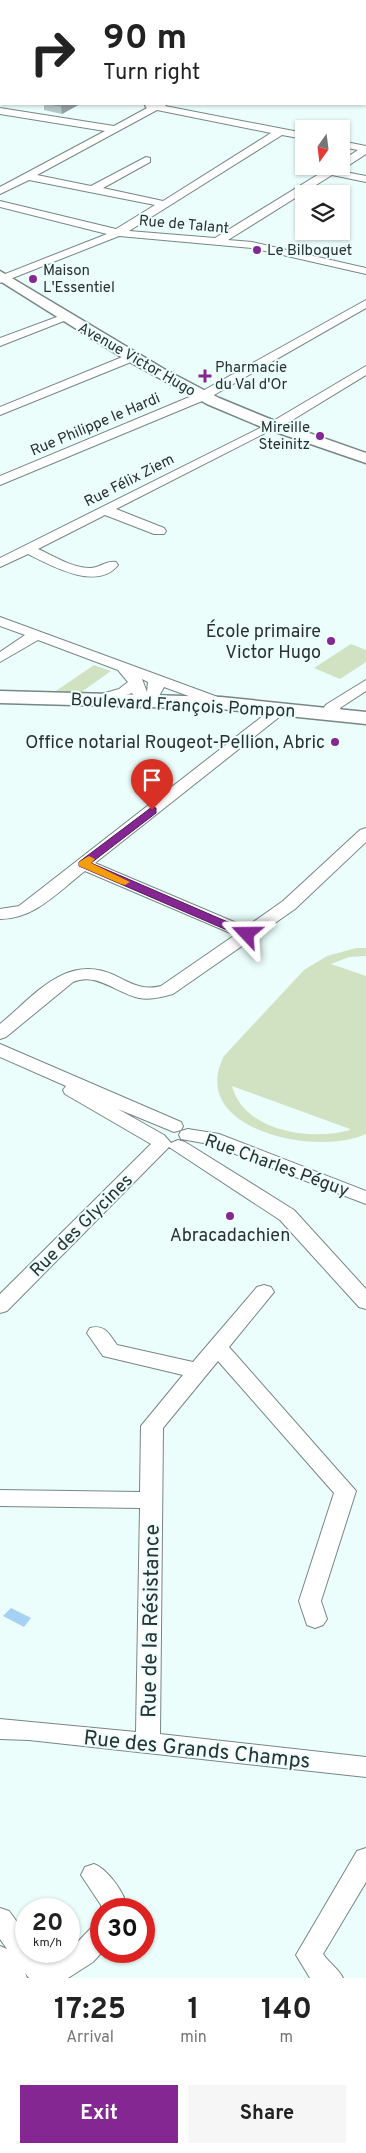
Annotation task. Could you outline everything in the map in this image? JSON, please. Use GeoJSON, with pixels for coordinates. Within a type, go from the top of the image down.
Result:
{"type":"FeatureCollection","features":[{"type":"Feature","properties":{"kind":"main road","name":"Avenue Victor Hugo"},"geometry":{"type":"LineString","coordinates":[[2,278],[132,357],[203,396],[272,427],[358,453],[366,458]]}},
{"type":"Feature","properties":{"kind":"main road","name":"Boulevard François Pompon"},"geometry":{"type":"LineString","coordinates":[[3,704],[100,699],[145,700],[221,703],[366,718]]}},
{"type":"Feature","properties":{"kind":"main road"},"geometry":{"type":"LineString","coordinates":[[3,704],[118,705],[145,700],[180,710]]}},
{"type":"Feature","properties":{"kind":"main road","name":"Boulevard François Pompon"},"geometry":{"type":"LineString","coordinates":[[3,704],[180,710],[273,716],[366,726]]}},
{"type":"Feature","properties":{"kind":"street"},"geometry":{"type":"LineString","coordinates":[[0,191],[159,106],[295,134]]}},
{"type":"Feature","properties":{"kind":"street"},"geometry":{"type":"LineString","coordinates":[[25,115],[38,107]]}},
{"type":"Feature","properties":{"kind":"street"},"geometry":{"type":"LineString","coordinates":[[0,110],[114,129]]}},
{"type":"Feature","properties":{"kind":"street"},"geometry":{"type":"LineString","coordinates":[[2,278],[118,233],[281,131]]}},
{"type":"Feature","properties":{"kind":"street"},"geometry":{"type":"LineString","coordinates":[[350,146],[366,150]]}},
{"type":"Feature","properties":{"kind":"street"},"geometry":{"type":"LineString","coordinates":[[350,160],[366,150]]}},
{"type":"Feature","properties":{"kind":"street"},"geometry":{"type":"LineString","coordinates":[[94,189],[146,160]]}},
{"type":"Feature","properties":{"kind":"street"},"geometry":{"type":"LineString","coordinates":[[350,173],[366,179]]}},
{"type":"Feature","properties":{"kind":"street"},"geometry":{"type":"LineString","coordinates":[[218,241],[326,175]]}},
{"type":"Feature","properties":{"kind":"street"},"geometry":{"type":"LineString","coordinates":[[25,176],[164,204]]}},
{"type":"Feature","properties":{"kind":"street","name":"Rue de Talant"},"geometry":{"type":"LineString","coordinates":[[0,204],[118,233],[218,241],[259,247],[366,271]]}},
{"type":"Feature","properties":{"kind":"street","name":"Rue Philippe le Hardi"},"geometry":{"type":"LineString","coordinates":[[0,481],[203,396],[366,302]]}},
{"type":"Feature","properties":{"kind":"street"},"geometry":{"type":"LineString","coordinates":[[0,342],[65,317]]}},
{"type":"Feature","properties":{"kind":"street"},"geometry":{"type":"LineString","coordinates":[[0,411],[132,357]]}},
{"type":"Feature","properties":{"kind":"street","name":"Rue Félix Ziem"},"geometry":{"type":"LineString","coordinates":[[0,563],[266,428],[272,427],[366,370]]}},
{"type":"Feature","properties":{"kind":"street"},"geometry":{"type":"LineString","coordinates":[[105,510],[158,531]]}},
{"type":"Feature","properties":{"kind":"street"},"geometry":{"type":"LineString","coordinates":[[28,550],[85,573],[103,571],[111,564]]}},
{"type":"Feature","properties":{"kind":"street"},"geometry":{"type":"LineString","coordinates":[[0,621],[119,665],[143,679],[221,703]]}},
{"type":"Feature","properties":{"kind":"street"},"geometry":{"type":"LineString","coordinates":[[0,658],[37,634]]}},
{"type":"Feature","properties":{"kind":"street"},"geometry":{"type":"LineString","coordinates":[[100,699],[124,692],[143,679],[155,679],[156,692],[145,700]]}},
{"type":"Feature","properties":{"kind":"street"},"geometry":{"type":"LineString","coordinates":[[334,715],[332,707],[366,684]]}},
{"type":"Feature","properties":{"kind":"street"},"geometry":{"type":"LineString","coordinates":[[0,914],[14,914],[25,910],[273,716]]}},
{"type":"Feature","properties":{"kind":"street"},"geometry":{"type":"LineString","coordinates":[[0,1033],[72,975],[86,972],[96,973],[136,993],[158,994],[289,905],[366,833]]}},
{"type":"Feature","properties":{"kind":"street"},"geometry":{"type":"LineString","coordinates":[[83,864],[247,934]]}},
{"type":"Feature","properties":{"kind":"street"},"geometry":{"type":"LineString","coordinates":[[0,1050],[27,1062],[172,1138],[287,1215],[366,1302]]}},
{"type":"Feature","properties":{"kind":"street","name":"Rue Charles Péguy"},"geometry":{"type":"LineString","coordinates":[[172,1138],[212,1138],[366,1198]]}},
{"type":"Feature","properties":{"kind":"street","name":"Rue des Glycines"},"geometry":{"type":"LineString","coordinates":[[0,1306],[172,1138]]}},
{"type":"Feature","properties":{"kind":"street","name":"Rue de la Résistance"},"geometry":{"type":"LineString","coordinates":[[148,1743],[152,1426],[264,1292]]}},
{"type":"Feature","properties":{"kind":"street"},"geometry":{"type":"LineString","coordinates":[[97,1333],[110,1351],[198,1372]]}},
{"type":"Feature","properties":{"kind":"street"},"geometry":{"type":"LineString","coordinates":[[218,1348],[345,1491],[310,1601],[315,1619]]}},
{"type":"Feature","properties":{"kind":"street","name":"Rue de la Résistance"},"geometry":{"type":"LineString","coordinates":[[0,1498],[152,1500]]}},
{"type":"Feature","properties":{"kind":"street","name":"Rue des Grands Champs"},"geometry":{"type":"LineString","coordinates":[[0,1715],[29,1730]]}},
{"type":"Feature","properties":{"kind":"street","name":"Rue des Grands Champs"},"geometry":{"type":"LineString","coordinates":[[0,1729],[29,1730],[366,1767]]}},
{"type":"Feature","properties":{"kind":"street"},"geometry":{"type":"LineString","coordinates":[[330,1978],[321,1973],[309,1955],[366,1859]]}},
{"type":"Feature","properties":{"kind":"street"},"geometry":{"type":"LineString","coordinates":[[94,1875],[110,1898]]}},
{"type":"Feature","properties":{"kind":"street"},"geometry":{"type":"LineString","coordinates":[[0,1918],[45,1978],[84,1954],[90,1947]]}},
{"type":"Feature","properties":{"kind":"street"},"geometry":{"type":"LineString","coordinates":[[0,1958],[14,1978]]}},
{"type":"Feature","properties":{"kind":"green space"},"geometry":{"type":"Polygon","coordinates":[[[351,644],[366,650],[366,662],[340,679],[314,668],[351,644]]]}},
{"type":"Feature","properties":{"kind":"green space"},"geometry":{"type":"Polygon","coordinates":[[[94,665],[111,671],[80,693],[53,693],[94,665]]]}},
{"type":"Feature","properties":{"kind":"green space"},"geometry":{"type":"Polygon","coordinates":[[[356,948],[366,948],[366,956],[349,957],[331,964],[366,976],[366,1134],[345,1140],[318,1142],[290,1139],[263,1131],[240,1119],[223,1103],[217,1082],[224,1056],[304,970],[327,956],[356,948]],[[232,1086],[239,1102],[250,1114],[265,1123],[281,1129],[317,1134],[335,1133],[350,1129],[232,1086]]]}},
{"type":"Feature","properties":{"kind":"water"},"geometry":{"type":"Polygon","coordinates":[[[11,1608],[31,1618],[24,1627],[3,1616],[11,1608]]]}},
{"type":"Feature","properties":{"kind":"slow traffic"},"geometry":{"type":"LineString","coordinates":[[89,859],[83,864],[125,882]]}},
{"type":"Feature","properties":{"kind":"place","name":"Le Bilboquet"},"geometry":{"type":"Point","coordinates":[257,250]}},
{"type":"Feature","properties":{"kind":"place","name":"Maison L'Essentiel"},"geometry":{"type":"Point","coordinates":[33,279]}},
{"type":"Feature","properties":{"kind":"place","name":"Pharmacie du Val d'Or"},"geometry":{"type":"Point","coordinates":[205,376]}},
{"type":"Feature","properties":{"kind":"place","name":"Mireille Steinitz"},"geometry":{"type":"Point","coordinates":[320,436]}},
{"type":"Feature","properties":{"kind":"place","name":"École primaire Victor Hugo"},"geometry":{"type":"Point","coordinates":[331,641]}},
{"type":"Feature","properties":{"kind":"place","name":"Office notarial Rougeot-Pellion, Abric"},"geometry":{"type":"Point","coordinates":[335,742]}},
{"type":"Feature","properties":{"kind":"place","name":"Abracadachien"},"geometry":{"type":"Point","coordinates":[230,1216]}},
{"type":"Feature","properties":{"kind":"route"},"geometry":{"type":"LineString","coordinates":[[152,810],[83,864],[247,934]]}}]}
